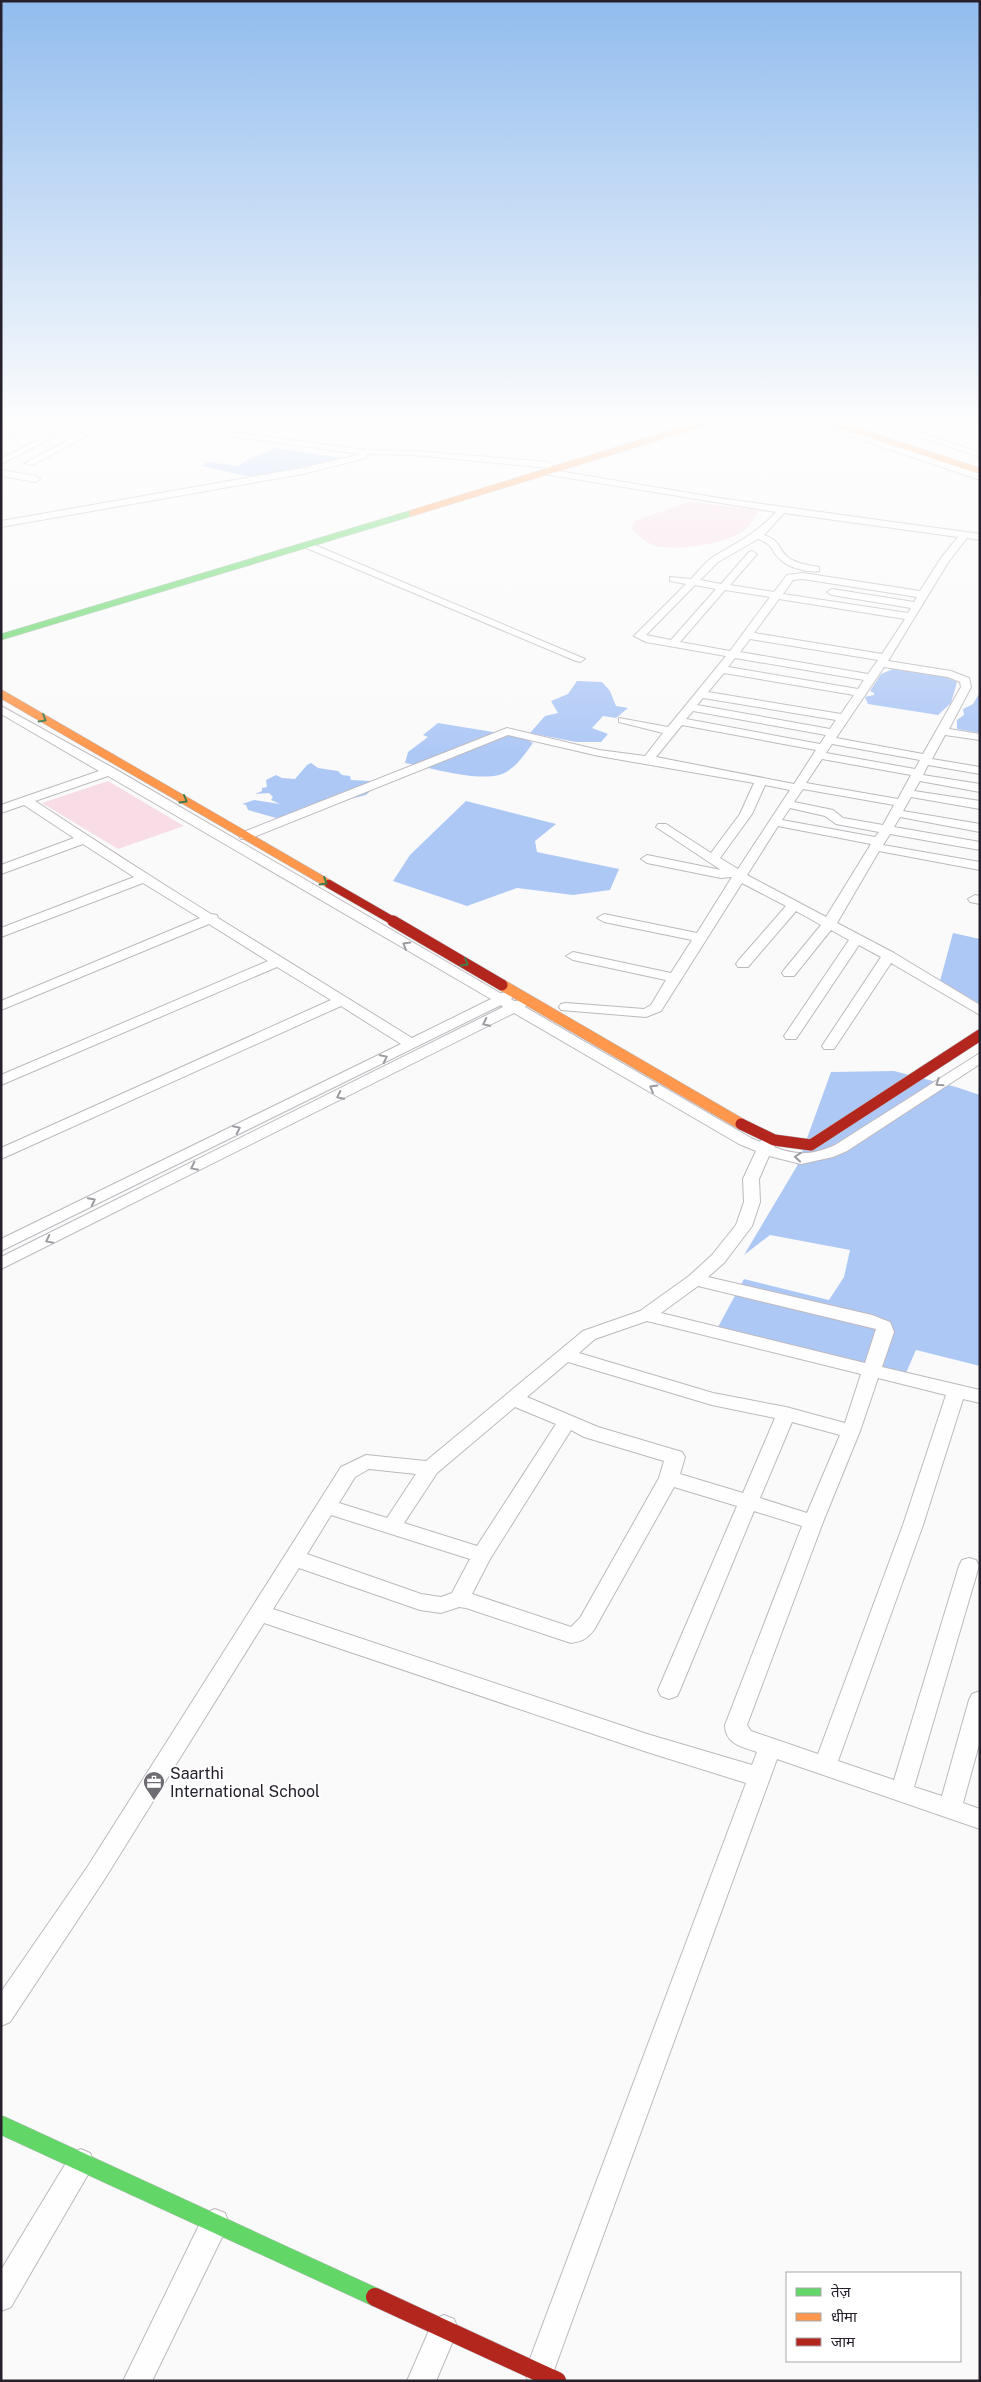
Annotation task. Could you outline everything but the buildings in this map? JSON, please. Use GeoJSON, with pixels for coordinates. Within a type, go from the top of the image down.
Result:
{"type":"FeatureCollection","features":[{"type":"Feature","properties":{"kind":"main road"},"geometry":{"type":"LineString","coordinates":[[1,630],[340,530]]}},
{"type":"Feature","properties":{"kind":"main road"},"geometry":{"type":"LineString","coordinates":[[1,637],[353,530]]}},
{"type":"Feature","properties":{"kind":"main road"},"geometry":{"type":"LineString","coordinates":[[1,694],[245,836],[506,995]]}},
{"type":"Feature","properties":{"kind":"main road"},"geometry":{"type":"LineString","coordinates":[[767,1144],[811,1145],[980,1035]]}},
{"type":"Feature","properties":{"kind":"main road"},"geometry":{"type":"LineString","coordinates":[[1,2125],[548,2376]]}},
{"type":"Feature","properties":{"kind":"street"},"geometry":{"type":"LineString","coordinates":[[764,530],[714,560],[640,636],[673,644],[870,678]]}},
{"type":"Feature","properties":{"kind":"street"},"geometry":{"type":"LineString","coordinates":[[930,530],[980,537]]}},
{"type":"Feature","properties":{"kind":"street"},"geometry":{"type":"LineString","coordinates":[[673,644],[722,586],[765,554],[773,541],[757,535]]}},
{"type":"Feature","properties":{"kind":"street"},"geometry":{"type":"LineString","coordinates":[[566,1007],[646,1013],[656,1008],[701,938],[738,875],[788,804],[842,718],[883,661],[953,549],[965,535]]}},
{"type":"Feature","properties":{"kind":"street"},"geometry":{"type":"LineString","coordinates":[[312,543],[437,601],[449,603],[580,659]]}},
{"type":"Feature","properties":{"kind":"street"},"geometry":{"type":"LineString","coordinates":[[732,550],[765,554],[788,563],[837,574],[834,581]]}},
{"type":"Feature","properties":{"kind":"street"},"geometry":{"type":"LineString","coordinates":[[649,760],[649,756],[733,654],[790,577],[797,576],[925,595]]}},
{"type":"Feature","properties":{"kind":"street"},"geometry":{"type":"LineString","coordinates":[[673,579],[911,617]]}},
{"type":"Feature","properties":{"kind":"street"},"geometry":{"type":"LineString","coordinates":[[784,584],[803,588]]}},
{"type":"Feature","properties":{"kind":"street"},"geometry":{"type":"LineString","coordinates":[[822,590],[918,606]]}},
{"type":"Feature","properties":{"kind":"street"},"geometry":{"type":"LineString","coordinates":[[746,636],[951,674],[965,680],[966,687],[902,803],[829,924],[789,973]]}},
{"type":"Feature","properties":{"kind":"street"},"geometry":{"type":"LineString","coordinates":[[721,669],[860,693]]}},
{"type":"Feature","properties":{"kind":"street"},"geometry":{"type":"LineString","coordinates":[[700,694],[842,718]]}},
{"type":"Feature","properties":{"kind":"street"},"geometry":{"type":"LineString","coordinates":[[689,707],[826,744],[917,775],[980,788]]}},
{"type":"Feature","properties":{"kind":"street"},"geometry":{"type":"LineString","coordinates":[[1,709],[522,1004],[745,1141],[767,1144],[787,1156],[819,1158],[841,1148],[980,1057]]}},
{"type":"Feature","properties":{"kind":"street"},"geometry":{"type":"LineString","coordinates":[[624,720],[670,731]]}},
{"type":"Feature","properties":{"kind":"street"},"geometry":{"type":"LineString","coordinates":[[678,721],[926,760],[980,771]]}},
{"type":"Feature","properties":{"kind":"street"},"geometry":{"type":"LineString","coordinates":[[245,836],[507,731],[599,753],[902,803],[980,805]]}},
{"type":"Feature","properties":{"kind":"street"},"geometry":{"type":"LineString","coordinates":[[942,731],[980,737]]}},
{"type":"Feature","properties":{"kind":"street"},"geometry":{"type":"LineString","coordinates":[[1,809],[111,771]]}},
{"type":"Feature","properties":{"kind":"street"},"geometry":{"type":"LineString","coordinates":[[713,859],[746,814],[762,780]]}},
{"type":"Feature","properties":{"kind":"street"},"geometry":{"type":"LineString","coordinates":[[26,800],[144,878],[212,918],[411,1044]]}},
{"type":"Feature","properties":{"kind":"street"},"geometry":{"type":"LineString","coordinates":[[902,803],[980,828]]}},
{"type":"Feature","properties":{"kind":"street"},"geometry":{"type":"LineString","coordinates":[[788,804],[829,813],[833,818],[840,821],[980,846]]}},
{"type":"Feature","properties":{"kind":"street"},"geometry":{"type":"LineString","coordinates":[[776,822],[980,866]]}},
{"type":"Feature","properties":{"kind":"street"},"geometry":{"type":"LineString","coordinates":[[662,827],[738,875],[857,938],[980,1011]]}},
{"type":"Feature","properties":{"kind":"street"},"geometry":{"type":"LineString","coordinates":[[1,870],[86,838]]}},
{"type":"Feature","properties":{"kind":"street"},"geometry":{"type":"LineString","coordinates":[[647,859],[721,874],[738,875]]}},
{"type":"Feature","properties":{"kind":"street"},"geometry":{"type":"LineString","coordinates":[[1,933],[144,878]]}},
{"type":"Feature","properties":{"kind":"street"},"geometry":{"type":"LineString","coordinates":[[743,964],[794,905]]}},
{"type":"Feature","properties":{"kind":"street"},"geometry":{"type":"LineString","coordinates":[[1,1006],[212,918]]}},
{"type":"Feature","properties":{"kind":"street"},"geometry":{"type":"LineString","coordinates":[[604,918],[701,938]]}},
{"type":"Feature","properties":{"kind":"street"},"geometry":{"type":"LineString","coordinates":[[791,1036],[857,938]]}},
{"type":"Feature","properties":{"kind":"street"},"geometry":{"type":"LineString","coordinates":[[573,956],[675,978]]}},
{"type":"Feature","properties":{"kind":"street"},"geometry":{"type":"LineString","coordinates":[[829,1046],[889,956]]}},
{"type":"Feature","properties":{"kind":"street"},"geometry":{"type":"LineString","coordinates":[[1,1081],[278,961]]}},
{"type":"Feature","properties":{"kind":"street"},"geometry":{"type":"LineString","coordinates":[[1,1246],[411,1044],[506,995]]}},
{"type":"Feature","properties":{"kind":"street"},"geometry":{"type":"LineString","coordinates":[[1,1154],[342,1001]]}},
{"type":"Feature","properties":{"kind":"street"},"geometry":{"type":"LineString","coordinates":[[1,1264],[522,1004]]}},
{"type":"Feature","properties":{"kind":"street"},"geometry":{"type":"LineString","coordinates":[[392,1526],[430,1468],[589,1335],[646,1315],[695,1280],[718,1259],[744,1226],[752,1202],[751,1179],[767,1144]]}},
{"type":"Feature","properties":{"kind":"street"},"geometry":{"type":"LineString","coordinates":[[695,1280],[878,1323],[884,1326],[885,1332],[874,1370],[813,1522],[736,1725],[736,1732],[743,1738],[980,1819]]}},
{"type":"Feature","properties":{"kind":"street"},"geometry":{"type":"LineString","coordinates":[[646,1315],[874,1370],[980,1398]]}},
{"type":"Feature","properties":{"kind":"street"},"geometry":{"type":"LineString","coordinates":[[566,1355],[712,1399],[786,1414],[851,1431]]}},
{"type":"Feature","properties":{"kind":"street"},"geometry":{"type":"LineString","coordinates":[[825,1767],[914,1525],[957,1391]]}},
{"type":"Feature","properties":{"kind":"street"},"geometry":{"type":"LineString","coordinates":[[294,1558],[420,1602],[441,1605],[459,1599],[563,1633],[571,1635],[580,1633],[587,1624],[669,1478],[675,1457],[591,1432],[530,1404],[513,1400]]}},
{"type":"Feature","properties":{"kind":"street"},"geometry":{"type":"LineString","coordinates":[[669,1690],[700,1610],[750,1502],[786,1414]]}},
{"type":"Feature","properties":{"kind":"street"},"geometry":{"type":"LineString","coordinates":[[459,1599],[482,1555],[567,1421]]}},
{"type":"Feature","properties":{"kind":"street"},"geometry":{"type":"LineString","coordinates":[[1,2014],[96,1873],[348,1472],[366,1462],[430,1468]]}},
{"type":"Feature","properties":{"kind":"street"},"geometry":{"type":"LineString","coordinates":[[669,1478],[813,1522]]}},
{"type":"Feature","properties":{"kind":"street"},"geometry":{"type":"LineString","coordinates":[[325,1506],[482,1555]]}},
{"type":"Feature","properties":{"kind":"street"},"geometry":{"type":"LineString","coordinates":[[901,1793],[969,1566]]}},
{"type":"Feature","properties":{"kind":"street"},"geometry":{"type":"LineString","coordinates":[[260,1613],[638,1740],[759,1777]]}},
{"type":"Feature","properties":{"kind":"street"},"geometry":{"type":"LineString","coordinates":[[950,1809],[980,1700]]}},
{"type":"Feature","properties":{"kind":"street"},"geometry":{"type":"LineString","coordinates":[[548,2376],[770,1747]]}},
{"type":"Feature","properties":{"kind":"street"},"geometry":{"type":"LineString","coordinates":[[1,2297],[81,2162]]}},
{"type":"Feature","properties":{"kind":"street"},"geometry":{"type":"LineString","coordinates":[[137,2381],[215,2223]]}},
{"type":"Feature","properties":{"kind":"street"},"geometry":{"type":"LineString","coordinates":[[421,2381],[444,2329]]}},
{"type":"Feature","properties":{"kind":"shaded area"},"geometry":{"type":"Polygon","coordinates":[[[633,530],[744,530],[727,539],[687,547],[662,547],[644,540],[633,530]]]}},
{"type":"Feature","properties":{"kind":"shaded area"},"geometry":{"type":"Polygon","coordinates":[[[108,781],[184,826],[118,849],[42,803],[108,781]]]}},
{"type":"Feature","properties":{"kind":"water"},"geometry":{"type":"Polygon","coordinates":[[[893,669],[946,677],[957,682],[951,703],[938,715],[868,704],[865,697],[874,695],[870,691],[881,674],[893,669]]]}},
{"type":"Feature","properties":{"kind":"water"},"geometry":{"type":"Polygon","coordinates":[[[577,681],[602,682],[610,691],[616,706],[628,708],[616,718],[603,716],[592,728],[608,734],[601,742],[576,742],[530,733],[545,716],[558,713],[551,701],[568,694],[577,681]]]}},
{"type":"Feature","properties":{"kind":"water"},"geometry":{"type":"Polygon","coordinates":[[[980,692],[980,733],[957,729],[957,720],[964,715],[963,709],[973,704],[980,692]]]}},
{"type":"Feature","properties":{"kind":"water"},"geometry":{"type":"Polygon","coordinates":[[[438,723],[523,737],[533,743],[510,770],[499,775],[465,775],[405,763],[408,752],[428,737],[423,735],[438,723]]]}},
{"type":"Feature","properties":{"kind":"water"},"geometry":{"type":"Polygon","coordinates":[[[311,763],[318,768],[338,771],[342,775],[350,776],[351,780],[371,781],[376,786],[366,795],[276,818],[248,810],[246,805],[242,804],[254,800],[280,804],[271,800],[273,797],[269,793],[255,794],[262,791],[262,788],[267,787],[266,780],[276,775],[282,778],[295,779],[311,763]]]}},
{"type":"Feature","properties":{"kind":"water"},"geometry":{"type":"Polygon","coordinates":[[[466,801],[556,824],[535,841],[537,852],[619,869],[610,890],[573,895],[517,888],[467,906],[393,881],[410,855],[466,801]]]}},
{"type":"Feature","properties":{"kind":"water"},"geometry":{"type":"Polygon","coordinates":[[[953,933],[980,939],[980,1004],[940,981],[953,933]]]}},
{"type":"Feature","properties":{"kind":"water"},"geometry":{"type":"Polygon","coordinates":[[[894,1071],[980,1095],[980,1366],[916,1350],[906,1373],[718,1327],[744,1279],[829,1300],[844,1277],[850,1250],[770,1235],[744,1255],[797,1166],[831,1072],[894,1071]]]}},
{"type":"Feature","properties":{"kind":"traffic: fast"},"geometry":{"type":"LineString","coordinates":[[1,637],[355,530]]}},
{"type":"Feature","properties":{"kind":"traffic: fast"},"geometry":{"type":"LineString","coordinates":[[1,2125],[375,2297]]}},
{"type":"Feature","properties":{"kind":"traffic: slow"},"geometry":{"type":"LineString","coordinates":[[1,694],[329,884]]}},
{"type":"Feature","properties":{"kind":"traffic: slow"},"geometry":{"type":"LineString","coordinates":[[502,985],[741,1124]]}},
{"type":"Feature","properties":{"kind":"traffic: jam"},"geometry":{"type":"LineString","coordinates":[[329,884],[502,985]]}},
{"type":"Feature","properties":{"kind":"traffic: jam"},"geometry":{"type":"LineString","coordinates":[[741,1124],[774,1140],[811,1145],[980,1035]]}},
{"type":"Feature","properties":{"kind":"traffic: jam"},"geometry":{"type":"LineString","coordinates":[[375,2297],[557,2381]]}},
{"type":"Feature","properties":{"kind":"place","name":"Saarthi International School"},"geometry":{"type":"Point","coordinates":[154,1801]}}]}
